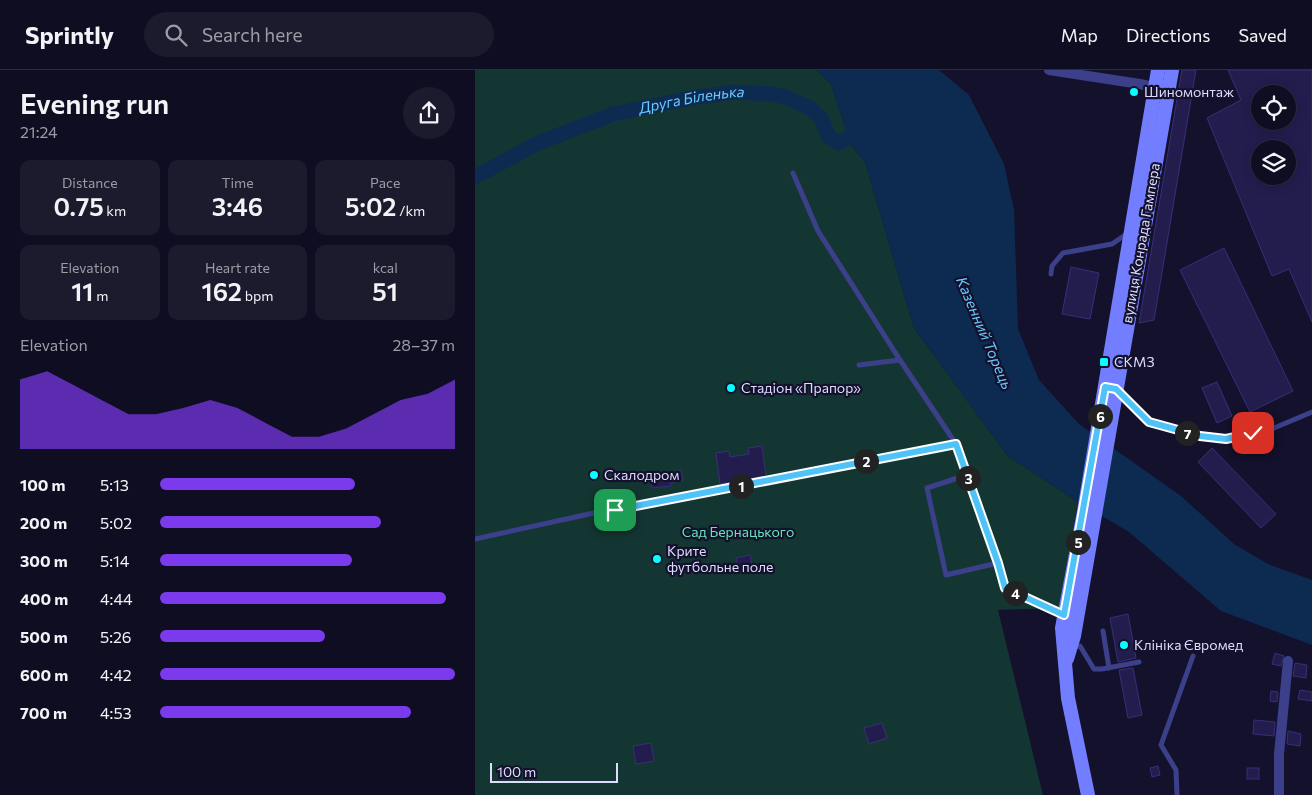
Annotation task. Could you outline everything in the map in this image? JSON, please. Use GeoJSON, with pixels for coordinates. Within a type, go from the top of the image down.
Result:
{"type":"FeatureCollection","features":[{"type":"Feature","properties":{"kind":"main road","name":"вулиця Конрада Гампера"},"geometry":{"type":"LineString","coordinates":[[1106,416],[1161,89],[1159,70]]}},
{"type":"Feature","properties":{"kind":"main road","name":"вулиця Конрада Гампера"},"geometry":{"type":"LineString","coordinates":[[1161,89],[1172,70]]}},
{"type":"Feature","properties":{"kind":"main road"},"geometry":{"type":"LineString","coordinates":[[1065,667],[1071,647],[1070,617],[1084,511],[1106,416]]}},
{"type":"Feature","properties":{"kind":"main road"},"geometry":{"type":"LineString","coordinates":[[1088,795],[1068,698],[1062,628],[1070,617],[1093,526],[1106,416]]}},
{"type":"Feature","properties":{"kind":"street"},"geometry":{"type":"LineString","coordinates":[[1049,70],[1161,89]]}},
{"type":"Feature","properties":{"kind":"street"},"geometry":{"type":"LineString","coordinates":[[1279,795],[1279,754],[1288,660]]}},
{"type":"Feature","properties":{"kind":"lane"},"geometry":{"type":"LineString","coordinates":[[793,173],[818,231],[956,444],[1005,588],[1070,617]]}},
{"type":"Feature","properties":{"kind":"lane"},"geometry":{"type":"LineString","coordinates":[[1051,274],[1052,266],[1063,253],[1112,244],[1138,231]]}},
{"type":"Feature","properties":{"kind":"lane"},"geometry":{"type":"LineString","coordinates":[[859,365],[900,360]]}},
{"type":"Feature","properties":{"kind":"lane"},"geometry":{"type":"LineString","coordinates":[[1111,388],[1149,422],[1200,436],[1226,439],[1274,428],[1312,412]]}},
{"type":"Feature","properties":{"kind":"lane"},"geometry":{"type":"LineString","coordinates":[[475,539],[589,514],[956,444]]}},
{"type":"Feature","properties":{"kind":"lane"},"geometry":{"type":"LineString","coordinates":[[967,475],[927,488],[946,575],[998,563]]}},
{"type":"Feature","properties":{"kind":"lane"},"geometry":{"type":"LineString","coordinates":[[1103,631],[1109,668]]}},
{"type":"Feature","properties":{"kind":"lane"},"geometry":{"type":"LineString","coordinates":[[1071,647],[1080,646],[1094,669],[1139,662]]}},
{"type":"Feature","properties":{"kind":"lane"},"geometry":{"type":"LineString","coordinates":[[1177,795],[1176,770],[1161,745],[1193,656]]}},
{"type":"Feature","properties":{"kind":"green space","name":"Сад Бернацького"},"geometry":{"type":"Polygon","coordinates":[[[475,70],[817,70],[831,84],[851,145],[865,162],[914,328],[1008,456],[1078,502],[1059,608],[998,610],[1043,795],[475,795],[475,70]]]}},
{"type":"Feature","properties":{"kind":"water","name":"Казенний Торець"},"geometry":{"type":"Polygon","coordinates":[[[817,70],[939,70],[969,95],[1004,164],[1014,210],[1018,329],[1039,380],[1079,424],[1181,496],[1234,544],[1268,564],[1312,580],[1312,645],[1221,611],[1129,532],[1078,502],[1008,456],[914,328],[865,162],[851,145],[831,84],[817,70]]]}},
{"type":"Feature","properties":{"kind":"building"},"geometry":{"type":"Polygon","coordinates":[[[1182,70],[1196,70],[1154,320],[1139,323],[1182,70]]]}},
{"type":"Feature","properties":{"kind":"building"},"geometry":{"type":"Polygon","coordinates":[[[1228,70],[1312,70],[1312,322],[1289,269],[1272,276],[1207,118],[1241,100],[1228,70]]]}},
{"type":"Feature","properties":{"kind":"building"},"geometry":{"type":"Polygon","coordinates":[[[1224,248],[1293,391],[1250,412],[1180,270],[1224,248]]]}},
{"type":"Feature","properties":{"kind":"building"},"geometry":{"type":"Polygon","coordinates":[[[1071,267],[1099,273],[1090,319],[1062,314],[1071,267]]]}},
{"type":"Feature","properties":{"kind":"building"},"geometry":{"type":"Polygon","coordinates":[[[1217,382],[1232,416],[1217,423],[1202,388],[1217,382]]]}},
{"type":"Feature","properties":{"kind":"building"},"geometry":{"type":"Polygon","coordinates":[[[762,446],[766,476],[720,484],[716,453],[729,451],[730,457],[749,454],[748,448],[762,446]]]}},
{"type":"Feature","properties":{"kind":"building"},"geometry":{"type":"Polygon","coordinates":[[[1212,448],[1276,514],[1261,528],[1198,462],[1212,448]]]}},
{"type":"Feature","properties":{"kind":"building"},"geometry":{"type":"Polygon","coordinates":[[[681,470],[683,480],[670,483],[671,486],[652,488],[651,477],[672,474],[681,470]]]}},
{"type":"Feature","properties":{"kind":"building"},"geometry":{"type":"Polygon","coordinates":[[[750,555],[752,565],[738,567],[736,558],[750,555]]]}},
{"type":"Feature","properties":{"kind":"building","name":"Клініка Євромед"},"geometry":{"type":"Polygon","coordinates":[[[1128,614],[1136,658],[1118,662],[1110,618],[1128,614]]]}},
{"type":"Feature","properties":{"kind":"building"},"geometry":{"type":"Polygon","coordinates":[[[1275,653],[1284,656],[1281,666],[1272,664],[1275,653]]]}},
{"type":"Feature","properties":{"kind":"building"},"geometry":{"type":"Polygon","coordinates":[[[1295,663],[1307,665],[1306,678],[1293,676],[1295,663]]]}},
{"type":"Feature","properties":{"kind":"building"},"geometry":{"type":"Polygon","coordinates":[[[1133,668],[1142,715],[1128,718],[1119,670],[1133,668]]]}},
{"type":"Feature","properties":{"kind":"building"},"geometry":{"type":"Polygon","coordinates":[[[1300,690],[1312,692],[1312,701],[1298,699],[1300,690]]]}},
{"type":"Feature","properties":{"kind":"building"},"geometry":{"type":"Polygon","coordinates":[[[1271,691],[1278,692],[1277,702],[1270,701],[1271,691]]]}},
{"type":"Feature","properties":{"kind":"building"},"geometry":{"type":"Polygon","coordinates":[[[1254,720],[1275,722],[1274,736],[1253,734],[1254,720]]]}},
{"type":"Feature","properties":{"kind":"building"},"geometry":{"type":"Polygon","coordinates":[[[882,723],[887,738],[869,744],[864,728],[882,723]]]}},
{"type":"Feature","properties":{"kind":"building"},"geometry":{"type":"Polygon","coordinates":[[[1288,731],[1301,734],[1300,746],[1287,744],[1288,731]]]}},
{"type":"Feature","properties":{"kind":"building"},"geometry":{"type":"Polygon","coordinates":[[[651,743],[654,761],[636,764],[633,746],[651,743]]]}},
{"type":"Feature","properties":{"kind":"building"},"geometry":{"type":"Polygon","coordinates":[[[1158,766],[1160,775],[1152,777],[1150,768],[1158,766]]]}},
{"type":"Feature","properties":{"kind":"building"},"geometry":{"type":"Polygon","coordinates":[[[1247,768],[1259,768],[1259,779],[1247,779],[1247,768]]]}},
{"type":"Feature","properties":{"kind":"waterway","name":"Друга Біленька"},"geometry":{"type":"LineString","coordinates":[[475,177],[536,144],[613,114],[697,97],[734,92],[773,94],[786,97],[810,108],[821,118],[829,137],[839,143],[866,128]]}},
{"type":"Feature","properties":{"kind":"place","name":"Шиномонтаж"},"geometry":{"type":"Point","coordinates":[1134,92]}},
{"type":"Feature","properties":{"kind":"place","name":"СКМЗ"},"geometry":{"type":"Point","coordinates":[1104,362]}},
{"type":"Feature","properties":{"kind":"place","name":"Стадіон «Прапор»"},"geometry":{"type":"Point","coordinates":[731,388]}},
{"type":"Feature","properties":{"kind":"place","name":"Скалодром"},"geometry":{"type":"Point","coordinates":[594,475]}},
{"type":"Feature","properties":{"kind":"place","name":"Крите футбольне поле"},"geometry":{"type":"Point","coordinates":[657,559]}},
{"type":"Feature","properties":{"kind":"place","name":"Клініка Євромед"},"geometry":{"type":"Point","coordinates":[1124,645]}},
{"type":"Feature","properties":{"kind":"route"},"geometry":{"type":"LineString","coordinates":[[615,510],[956,444],[1005,588],[1064,615],[1105,387],[1116,389],[1149,422],[1200,436],[1226,439],[1253,433]]}}]}
